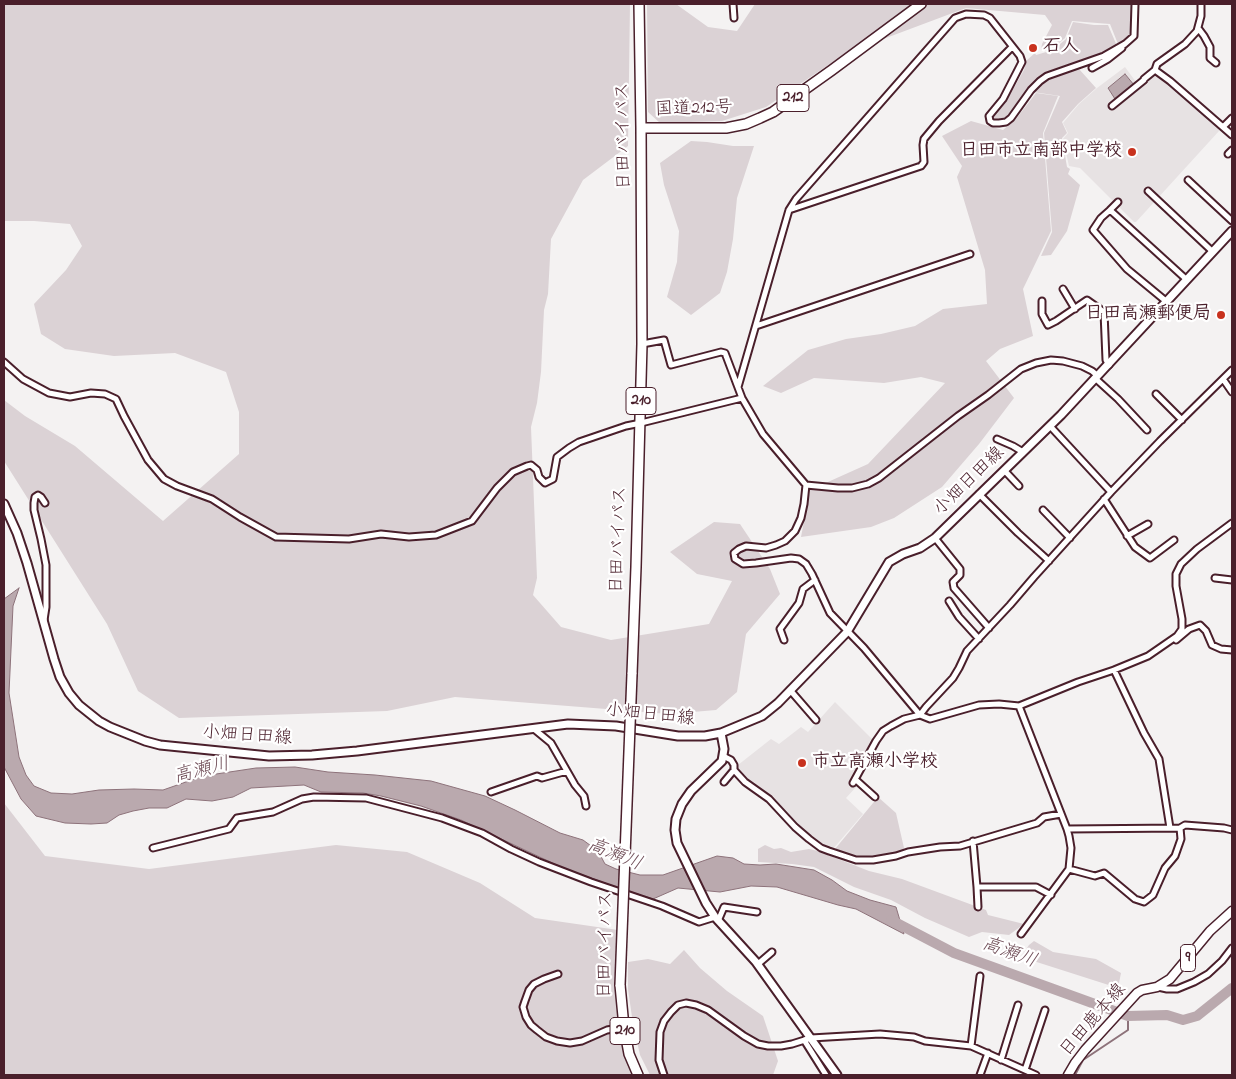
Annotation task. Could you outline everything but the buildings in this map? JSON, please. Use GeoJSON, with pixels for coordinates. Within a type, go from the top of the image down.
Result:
{"type":"FeatureCollection","features":[{"type":"Feature","properties":{"kind":"highway","name":"日田バイパス"},"geometry":{"type":"LineString","coordinates":[[638,1075],[629,1054],[620,985],[641,423],[639,4]]}},
{"type":"Feature","properties":{"kind":"highway","name":"国道212号"},"geometry":{"type":"LineString","coordinates":[[641,128],[726,128],[746,124],[760,118],[779,108],[921,4]]}},
{"type":"Feature","properties":{"kind":"main road","name":"小畑日田線"},"geometry":{"type":"LineString","coordinates":[[4,504],[17,533],[60,677],[69,692],[79,705],[99,721],[160,746],[269,756],[312,755],[568,724],[616,726],[678,736],[704,736],[721,733],[762,716],[778,703],[847,632],[890,562],[903,554],[920,548],[935,538],[1097,378],[1232,231]]}},
{"type":"Feature","properties":{"kind":"main road"},"geometry":{"type":"LineString","coordinates":[[721,733],[724,749],[722,761],[691,791],[682,804],[676,819],[677,843],[706,903],[716,919],[758,964],[808,1039],[837,1075]]}},
{"type":"Feature","properties":{"kind":"main road","name":"日田鹿本線"},"geometry":{"type":"LineString","coordinates":[[1068,1075],[1075,1063],[1137,993],[1166,983],[1210,931],[1232,911]]}},
{"type":"Feature","properties":{"kind":"street"},"geometry":{"type":"LineString","coordinates":[[733,4],[734,18]]}},
{"type":"Feature","properties":{"kind":"street"},"geometry":{"type":"LineString","coordinates":[[738,387],[789,210],[796,199],[956,18],[966,14],[984,15],[990,18],[1020,56],[1022,62],[1003,99],[989,116],[990,121],[993,123],[1006,122],[1031,90],[1047,76],[1104,56],[1125,44],[1134,36],[1135,4]]}},
{"type":"Feature","properties":{"kind":"street"},"geometry":{"type":"LineString","coordinates":[[1112,106],[1155,70],[1157,64],[1185,44],[1197,31],[1202,4]]}},
{"type":"Feature","properties":{"kind":"street"},"geometry":{"type":"LineString","coordinates":[[1198,28],[1210,47],[1210,58],[1216,63]]}},
{"type":"Feature","properties":{"kind":"street"},"geometry":{"type":"LineString","coordinates":[[1092,68],[1108,59],[1123,48],[1125,44]]}},
{"type":"Feature","properties":{"kind":"street"},"geometry":{"type":"LineString","coordinates":[[789,210],[922,166],[924,162],[924,139],[939,120],[1012,47]]}},
{"type":"Feature","properties":{"kind":"street"},"geometry":{"type":"LineString","coordinates":[[1155,70],[1232,135]]}},
{"type":"Feature","properties":{"kind":"street"},"geometry":{"type":"LineString","coordinates":[[1223,127],[1232,118]]}},
{"type":"Feature","properties":{"kind":"street"},"geometry":{"type":"LineString","coordinates":[[1188,180],[1232,222]]}},
{"type":"Feature","properties":{"kind":"street"},"geometry":{"type":"LineString","coordinates":[[1148,191],[1213,252]]}},
{"type":"Feature","properties":{"kind":"street"},"geometry":{"type":"LineString","coordinates":[[1118,202],[1101,218],[1093,230],[1128,269],[1167,302]]}},
{"type":"Feature","properties":{"kind":"street"},"geometry":{"type":"LineString","coordinates":[[1110,210],[1187,280]]}},
{"type":"Feature","properties":{"kind":"street"},"geometry":{"type":"LineString","coordinates":[[756,326],[970,254]]}},
{"type":"Feature","properties":{"kind":"street"},"geometry":{"type":"LineString","coordinates":[[1063,289],[1075,308]]}},
{"type":"Feature","properties":{"kind":"street"},"geometry":{"type":"LineString","coordinates":[[1042,301],[1042,314],[1048,325],[1087,300],[1104,312],[1106,360],[1109,365]]}},
{"type":"Feature","properties":{"kind":"street"},"geometry":{"type":"LineString","coordinates":[[642,344],[664,340],[671,365],[721,352],[725,353],[742,398],[763,434],[806,485],[852,488],[868,484],[879,478],[1020,369],[1036,362],[1062,361],[1082,366],[1092,371],[1147,430]]}},
{"type":"Feature","properties":{"kind":"street"},"geometry":{"type":"LineString","coordinates":[[4,362],[23,379],[50,393],[70,397],[92,393],[106,394],[116,399],[148,460],[164,479],[212,499],[276,537],[349,539],[381,534],[409,537],[436,535],[472,521],[497,488],[513,472],[531,465],[537,470],[539,477],[546,483],[553,479],[557,457],[580,442],[626,426],[742,398]]}},
{"type":"Feature","properties":{"kind":"street"},"geometry":{"type":"LineString","coordinates":[[875,797],[854,781],[876,741],[884,731],[904,719],[920,715],[952,678],[967,651],[1104,499],[1232,370]]}},
{"type":"Feature","properties":{"kind":"street"},"geometry":{"type":"LineString","coordinates":[[1223,378],[1232,392]]}},
{"type":"Feature","properties":{"kind":"street"},"geometry":{"type":"LineString","coordinates":[[1156,394],[1182,420]]}},
{"type":"Feature","properties":{"kind":"street"},"geometry":{"type":"LineString","coordinates":[[1050,426],[1111,492]]}},
{"type":"Feature","properties":{"kind":"street"},"geometry":{"type":"LineString","coordinates":[[997,439],[1023,452]]}},
{"type":"Feature","properties":{"kind":"street"},"geometry":{"type":"LineString","coordinates":[[1004,470],[1019,486]]}},
{"type":"Feature","properties":{"kind":"street"},"geometry":{"type":"LineString","coordinates":[[806,485],[801,518],[795,531],[785,541],[776,545],[766,548],[746,546],[739,549],[734,553],[735,559],[743,564],[772,562],[791,558],[799,559],[806,564],[830,614],[864,648],[920,715],[930,719],[979,706],[1000,704],[1019,706],[1148,656],[1176,636],[1182,629],[1176,586],[1176,574],[1181,564],[1197,549],[1232,523]]}},
{"type":"Feature","properties":{"kind":"street"},"geometry":{"type":"LineString","coordinates":[[43,624],[46,607],[46,565],[34,510],[35,497],[38,494],[45,503]]}},
{"type":"Feature","properties":{"kind":"street"},"geometry":{"type":"LineString","coordinates":[[980,494],[1018,533],[1049,561]]}},
{"type":"Feature","properties":{"kind":"street"},"geometry":{"type":"LineString","coordinates":[[1104,499],[1135,547],[1150,558],[1174,540]]}},
{"type":"Feature","properties":{"kind":"street"},"geometry":{"type":"LineString","coordinates":[[1043,510],[1070,538]]}},
{"type":"Feature","properties":{"kind":"street"},"geometry":{"type":"LineString","coordinates":[[1127,536],[1148,524]]}},
{"type":"Feature","properties":{"kind":"street"},"geometry":{"type":"LineString","coordinates":[[935,538],[960,569],[960,575],[953,582],[953,585],[989,628]]}},
{"type":"Feature","properties":{"kind":"street"},"geometry":{"type":"LineString","coordinates":[[1215,578],[1232,580]]}},
{"type":"Feature","properties":{"kind":"street"},"geometry":{"type":"LineString","coordinates":[[784,640],[780,629],[799,603],[803,589],[815,580]]}},
{"type":"Feature","properties":{"kind":"street"},"geometry":{"type":"LineString","coordinates":[[948,602],[979,639]]}},
{"type":"Feature","properties":{"kind":"street"},"geometry":{"type":"LineString","coordinates":[[1155,651],[1179,638],[1189,629],[1200,626],[1206,631],[1212,645],[1221,649],[1232,650]]}},
{"type":"Feature","properties":{"kind":"street"},"geometry":{"type":"LineString","coordinates":[[1114,670],[1159,759],[1170,828]]}},
{"type":"Feature","properties":{"kind":"street"},"geometry":{"type":"LineString","coordinates":[[790,690],[816,720]]}},
{"type":"Feature","properties":{"kind":"street"},"geometry":{"type":"LineString","coordinates":[[1019,706],[1067,829],[1071,848],[1070,869],[1021,934]]}},
{"type":"Feature","properties":{"kind":"street"},"geometry":{"type":"LineString","coordinates":[[534,728],[551,743],[575,785],[584,796],[586,806]]}},
{"type":"Feature","properties":{"kind":"street"},"geometry":{"type":"LineString","coordinates":[[723,756],[731,760],[734,770],[745,782],[769,799],[808,839],[821,848],[856,860],[881,859],[908,852],[960,846],[1038,823],[1044,817],[1061,814]]}},
{"type":"Feature","properties":{"kind":"street"},"geometry":{"type":"LineString","coordinates":[[724,782],[734,770]]}},
{"type":"Feature","properties":{"kind":"street"},"geometry":{"type":"LineString","coordinates":[[491,792],[537,776],[542,778],[567,771]]}},
{"type":"Feature","properties":{"kind":"street"},"geometry":{"type":"LineString","coordinates":[[153,848],[229,829],[237,818],[273,812],[302,799],[314,797],[366,798],[442,818],[482,833],[539,862],[662,906],[699,922],[716,919],[724,907],[757,912]]}},
{"type":"Feature","properties":{"kind":"street"},"geometry":{"type":"LineString","coordinates":[[1067,829],[1180,828],[1185,826],[1232,830]]}},
{"type":"Feature","properties":{"kind":"street"},"geometry":{"type":"LineString","coordinates":[[1070,869],[1095,876],[1104,873],[1135,899],[1144,902],[1153,895],[1165,868],[1175,856],[1181,839],[1180,828]]}},
{"type":"Feature","properties":{"kind":"street"},"geometry":{"type":"LineString","coordinates":[[974,841],[978,907]]}},
{"type":"Feature","properties":{"kind":"street"},"geometry":{"type":"LineString","coordinates":[[977,887],[1036,887],[1051,895]]}},
{"type":"Feature","properties":{"kind":"street"},"geometry":{"type":"LineString","coordinates":[[1157,986],[1177,989],[1194,982],[1208,974],[1232,948]]}},
{"type":"Feature","properties":{"kind":"street"},"geometry":{"type":"LineString","coordinates":[[758,964],[772,952]]}},
{"type":"Feature","properties":{"kind":"street"},"geometry":{"type":"LineString","coordinates":[[558,974],[534,984],[529,990],[524,1006],[526,1017],[537,1030],[546,1037],[570,1043],[582,1041],[607,1030],[624,1027]]}},
{"type":"Feature","properties":{"kind":"street"},"geometry":{"type":"LineString","coordinates":[[971,1046],[980,976]]}},
{"type":"Feature","properties":{"kind":"street"},"geometry":{"type":"LineString","coordinates":[[664,1075],[660,1060],[660,1032],[664,1021],[678,1006],[686,1003],[708,1010],[758,1044],[781,1046],[808,1039],[880,1034],[914,1037],[925,1041],[971,1046],[1036,1075]]}},
{"type":"Feature","properties":{"kind":"street"},"geometry":{"type":"LineString","coordinates":[[1001,1060],[1018,1005]]}},
{"type":"Feature","properties":{"kind":"street"},"geometry":{"type":"LineString","coordinates":[[1025,1070],[1045,1010]]}},
{"type":"Feature","properties":{"kind":"street"},"geometry":{"type":"LineString","coordinates":[[808,1039],[826,1075]]}},
{"type":"Feature","properties":{"kind":"street"},"geometry":{"type":"LineString","coordinates":[[980,1075],[988,1053]]}},
{"type":"Feature","properties":{"kind":"shaded area"},"geometry":{"type":"Polygon","coordinates":[[[4,4],[630,4],[628,146],[583,180],[551,239],[548,294],[544,310],[541,372],[537,403],[531,427],[537,578],[533,595],[561,627],[611,640],[709,624],[732,581],[697,574],[670,552],[714,522],[740,524],[770,569],[780,594],[746,634],[737,692],[716,710],[669,714],[455,697],[387,711],[179,718],[138,691],[107,624],[4,461],[4,400],[25,416],[75,446],[163,521],[239,454],[239,412],[226,372],[175,353],[114,356],[65,349],[41,334],[34,304],[66,270],[82,246],[70,224],[4,221],[4,4]]]}},
{"type":"Feature","properties":{"kind":"shaded area"},"geometry":{"type":"Polygon","coordinates":[[[647,4],[676,4],[708,27],[737,31],[755,4],[1133,4],[1133,33],[1127,40],[1118,44],[1110,24],[1072,21],[1065,38],[1048,51],[1041,50],[1042,44],[1052,25],[1045,15],[966,8],[846,53],[766,107],[722,121],[660,123],[648,112],[647,4]]]}},
{"type":"Feature","properties":{"kind":"shaded area"},"geometry":{"type":"Polygon","coordinates":[[[1073,22],[1108,25],[1117,46],[1104,53],[1047,74],[1012,114],[997,121],[994,120],[994,116],[1007,100],[1024,70],[1027,60],[1035,53],[1036,55],[1053,50],[1066,39],[1073,22]]]}},
{"type":"Feature","properties":{"kind":"shaded area","name":"日田市立南部中学校"},"geometry":{"type":"Polygon","coordinates":[[[1125,67],[1139,86],[1155,73],[1218,126],[1219,131],[1136,222],[1080,168],[1069,166],[1063,139],[1068,133],[1063,123],[1079,104],[1125,67]]]}},
{"type":"Feature","properties":{"kind":"shaded area"},"geometry":{"type":"Polygon","coordinates":[[[1079,69],[1096,88],[1062,122],[1067,133],[1062,138],[1067,167],[1070,169],[1068,174],[1080,185],[1067,231],[1051,255],[1041,256],[1052,232],[1044,133],[1060,96],[1033,92],[1049,77],[1079,69]]]}},
{"type":"Feature","properties":{"kind":"shaded area"},"geometry":{"type":"Polygon","coordinates":[[[1125,74],[1134,85],[1115,99],[1108,88],[1125,74]]]}},
{"type":"Feature","properties":{"kind":"shaded area"},"geometry":{"type":"Polygon","coordinates":[[[1036,93],[1058,96],[1043,133],[1051,231],[1023,289],[1033,336],[1000,349],[986,361],[1014,398],[979,444],[942,487],[894,518],[871,527],[801,537],[810,490],[868,464],[945,383],[921,377],[884,383],[814,378],[781,393],[763,386],[808,350],[846,339],[881,334],[915,326],[943,309],[987,304],[985,270],[957,177],[962,166],[942,136],[971,121],[1003,130],[1016,119],[1036,93]]]}},
{"type":"Feature","properties":{"kind":"shaded area"},"geometry":{"type":"Polygon","coordinates":[[[691,141],[733,146],[754,146],[737,198],[733,239],[727,272],[720,293],[691,315],[667,297],[677,262],[679,231],[664,185],[660,163],[691,141]]]}},
{"type":"Feature","properties":{"kind":"shaded area"},"geometry":{"type":"Polygon","coordinates":[[[19,588],[13,606],[9,693],[19,757],[26,775],[34,786],[51,793],[72,794],[99,790],[134,789],[163,790],[203,776],[256,768],[295,767],[328,772],[431,781],[485,796],[560,833],[583,840],[598,851],[605,864],[640,875],[663,875],[717,856],[733,858],[744,864],[776,864],[814,870],[847,891],[896,907],[904,934],[856,909],[777,887],[751,886],[720,892],[678,888],[653,899],[561,867],[461,820],[421,806],[363,793],[321,792],[304,785],[251,788],[233,797],[212,801],[186,799],[167,808],[149,808],[133,811],[119,815],[107,823],[65,823],[36,816],[21,799],[4,767],[4,599],[19,588]]]}},
{"type":"Feature","properties":{"kind":"shaded area"},"geometry":{"type":"Polygon","coordinates":[[[835,702],[873,740],[851,778],[857,786],[846,798],[863,814],[833,849],[811,838],[761,789],[746,779],[737,768],[738,765],[771,739],[779,744],[801,727],[808,732],[835,702]]]}},
{"type":"Feature","properties":{"kind":"shaded area"},"geometry":{"type":"Polygon","coordinates":[[[878,797],[896,813],[904,848],[902,851],[873,857],[857,857],[835,849],[878,797]]]}},
{"type":"Feature","properties":{"kind":"shaded area"},"geometry":{"type":"Polygon","coordinates":[[[4,803],[45,856],[149,869],[336,845],[407,852],[480,883],[535,918],[618,930],[617,1009],[624,1052],[633,1075],[4,1075],[4,803]]]}},
{"type":"Feature","properties":{"kind":"shaded area"},"geometry":{"type":"Polygon","coordinates":[[[765,845],[774,849],[781,848],[791,852],[809,849],[818,851],[869,871],[902,879],[986,910],[988,915],[1024,924],[1009,935],[982,932],[969,937],[925,918],[891,900],[854,887],[814,867],[758,862],[758,849],[765,845]]]}},
{"type":"Feature","properties":{"kind":"shaded area"},"geometry":{"type":"Polygon","coordinates":[[[1034,941],[1053,952],[1096,959],[1121,973],[1118,988],[1021,957],[1034,941]]]}},
{"type":"Feature","properties":{"kind":"shaded area"},"geometry":{"type":"Polygon","coordinates":[[[684,950],[700,968],[727,991],[763,1016],[778,1061],[773,1075],[650,1075],[640,1055],[633,1024],[628,989],[628,962],[648,959],[670,964],[684,950]]]}},
{"type":"Feature","properties":{"kind":"waterway","name":"高瀬川"},"geometry":{"type":"LineString","coordinates":[[891,920],[954,953],[1128,1016],[1167,1015],[1183,1020],[1197,1016],[1232,988]]}},
{"type":"Feature","properties":{"kind":"waterway"},"geometry":{"type":"LineString","coordinates":[[1075,1075],[1083,1060],[1128,1030],[1128,1016]]}},
{"type":"Feature","properties":{"kind":"place","name":"石人"},"geometry":{"type":"Point","coordinates":[1033,48]}},
{"type":"Feature","properties":{"kind":"place","name":"日田市立南部中学校"},"geometry":{"type":"Point","coordinates":[1132,152]}},
{"type":"Feature","properties":{"kind":"place","name":"日田高瀬郵便局"},"geometry":{"type":"Point","coordinates":[1221,315]}},
{"type":"Feature","properties":{"kind":"place","name":"市立高瀬小学校"},"geometry":{"type":"Point","coordinates":[802,763]}}]}
